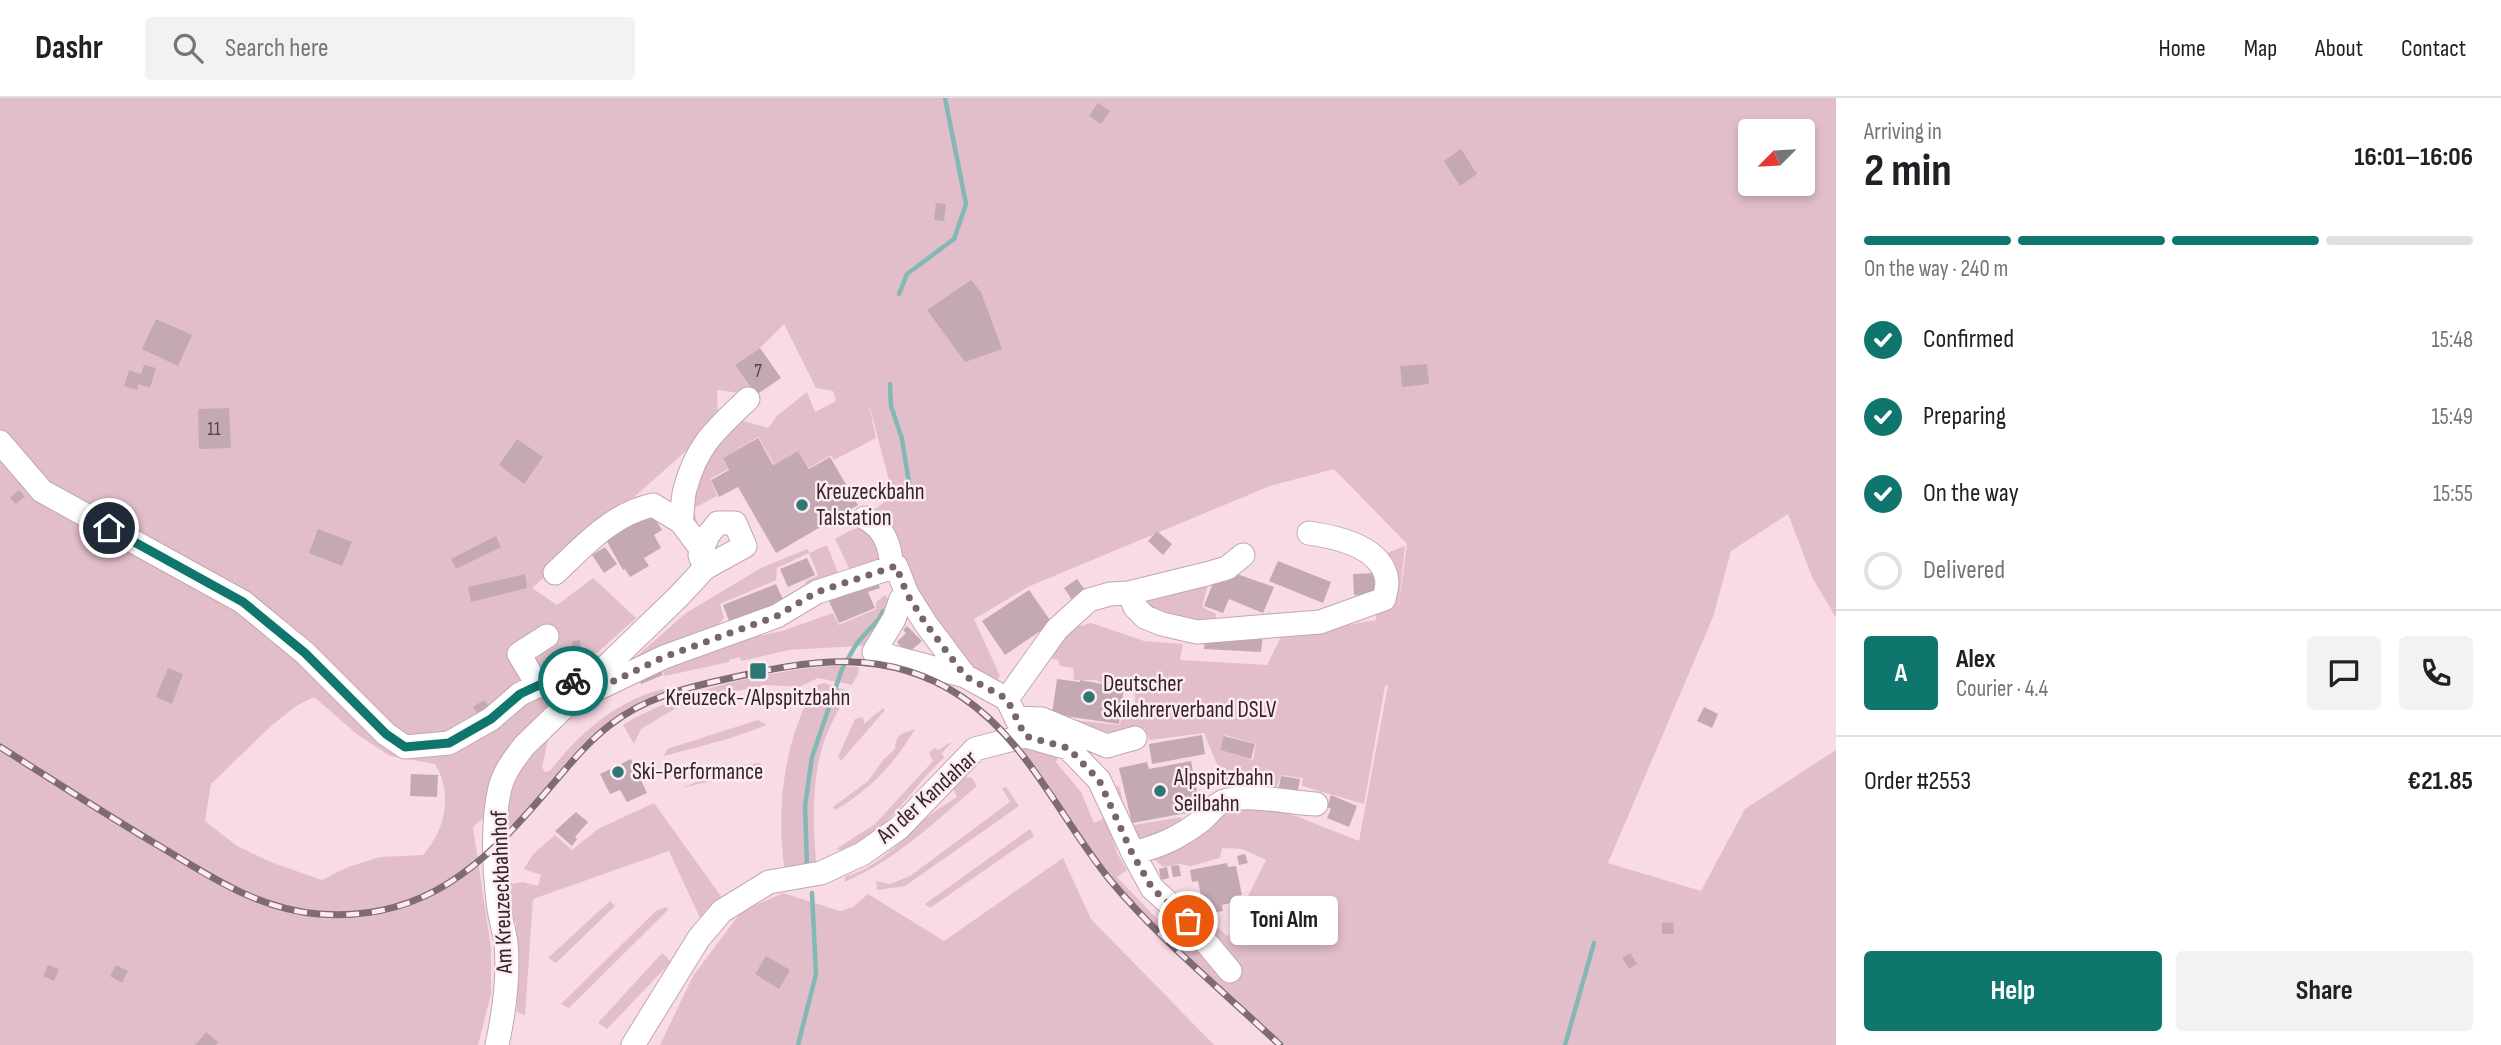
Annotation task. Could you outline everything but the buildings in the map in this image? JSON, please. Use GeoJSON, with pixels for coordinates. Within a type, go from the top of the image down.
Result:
{"type":"FeatureCollection","features":[{"type":"Feature","properties":{"kind":"street"},"geometry":{"type":"LineString","coordinates":[[555,573],[612,522],[633,510],[653,505],[681,523],[684,492],[699,451],[748,399]]}},
{"type":"Feature","properties":{"kind":"street","name":"Am Kreuzeckbahnhof"},"geometry":{"type":"LineString","coordinates":[[0,442],[42,491],[243,602],[305,653],[386,734],[405,747],[449,743],[491,719],[520,694],[538,685],[573,684]]}},
{"type":"Feature","properties":{"kind":"street"},"geometry":{"type":"LineString","coordinates":[[865,518],[877,524],[884,534],[892,568]]}},
{"type":"Feature","properties":{"kind":"street","name":"Am Kreuzeckbahnhof"},"geometry":{"type":"LineString","coordinates":[[497,1045],[505,1012],[506,944],[498,902],[496,869],[496,810],[500,786],[509,766],[573,684],[679,596],[703,559],[681,523]]}},
{"type":"Feature","properties":{"kind":"street"},"geometry":{"type":"LineString","coordinates":[[1129,593],[1135,607],[1145,617],[1197,632],[1320,622],[1384,599],[1387,583],[1383,569],[1369,553],[1338,537],[1310,533]]}},
{"type":"Feature","properties":{"kind":"street"},"geometry":{"type":"LineString","coordinates":[[1016,718],[1057,629],[1089,600],[1110,593],[1129,593],[1227,568],[1243,555]]}},
{"type":"Feature","properties":{"kind":"street"},"geometry":{"type":"LineString","coordinates":[[573,684],[595,690],[655,661],[777,616],[817,592],[896,566],[907,594],[965,676],[1016,718],[1068,748],[1099,780],[1132,853],[1152,888],[1188,921],[1230,971]]}},
{"type":"Feature","properties":{"kind":"street"},"geometry":{"type":"LineString","coordinates":[[907,594],[901,599],[894,619],[874,652],[965,676]]}},
{"type":"Feature","properties":{"kind":"street"},"geometry":{"type":"LineString","coordinates":[[538,685],[519,654],[547,636]]}},
{"type":"Feature","properties":{"kind":"street"},"geometry":{"type":"LineString","coordinates":[[1016,718],[1042,719],[1107,746],[1135,738]]}},
{"type":"Feature","properties":{"kind":"street","name":"An der Kandahar"},"geometry":{"type":"LineString","coordinates":[[633,1045],[699,938],[722,911],[769,882],[821,873],[862,855],[899,828],[975,749],[1016,718]]}},
{"type":"Feature","properties":{"kind":"street"},"geometry":{"type":"LineString","coordinates":[[1132,853],[1167,844],[1202,821],[1222,802],[1268,798],[1316,804]]}},
{"type":"Feature","properties":{"kind":"shaded area"},"geometry":{"type":"Polygon","coordinates":[[[0,98],[1836,98],[1836,618],[1813,579],[1788,514],[1731,551],[1713,617],[1608,863],[1701,891],[1745,809],[1836,750],[1836,1045],[1285,1045],[1218,986],[1179,946],[1192,943],[1207,926],[1207,918],[1228,937],[1266,860],[1242,849],[1222,848],[1220,858],[1191,866],[1179,864],[1163,867],[1152,857],[1193,840],[1223,809],[1268,805],[1359,841],[1388,685],[1385,686],[1364,804],[1302,786],[1303,778],[1281,775],[1275,792],[1229,793],[1204,733],[1150,740],[1144,728],[1094,733],[1072,720],[1120,725],[1123,708],[1133,706],[1134,703],[1132,687],[1097,680],[1074,680],[1073,668],[1060,666],[1058,660],[1040,656],[1074,619],[1081,626],[1091,623],[1144,641],[1183,644],[1180,660],[1267,665],[1281,637],[1376,620],[1380,556],[1405,546],[1398,611],[1407,544],[1334,469],[1270,486],[1030,586],[974,619],[1000,676],[996,681],[978,677],[926,615],[885,519],[875,509],[893,496],[868,400],[876,438],[834,460],[831,455],[809,468],[798,451],[774,464],[758,437],[723,458],[728,469],[710,479],[717,496],[694,508],[698,527],[689,517],[694,471],[741,420],[768,428],[778,415],[807,392],[815,412],[836,401],[833,391],[816,388],[784,324],[760,348],[735,365],[756,395],[717,390],[718,416],[696,442],[532,588],[557,605],[593,578],[636,618],[598,652],[568,662],[542,767],[545,772],[550,771],[587,731],[617,709],[650,693],[668,688],[669,691],[623,713],[591,737],[503,833],[505,798],[473,827],[491,948],[491,994],[478,1045],[0,1045],[0,98]],[[314,697],[296,706],[271,726],[211,784],[205,821],[237,846],[273,863],[322,880],[348,867],[380,857],[423,855],[437,834],[444,811],[444,787],[435,764],[390,756],[358,735],[314,697]],[[1225,735],[1220,750],[1253,760],[1256,744],[1225,735]]]}},
{"type":"Feature","properties":{"kind":"shaded area"},"geometry":{"type":"Polygon","coordinates":[[[865,526],[875,529],[885,560],[852,574],[835,539],[865,526]]]}},
{"type":"Feature","properties":{"kind":"shaded area"},"geometry":{"type":"Polygon","coordinates":[[[827,545],[840,578],[807,586],[805,582],[818,575],[809,553],[777,568],[776,580],[720,604],[724,618],[709,635],[619,672],[686,613],[761,568],[807,549],[810,553],[827,545]]]}},
{"type":"Feature","properties":{"kind":"shaded area"},"geometry":{"type":"Polygon","coordinates":[[[1209,582],[1202,607],[1216,614],[1216,622],[1164,623],[1136,596],[1209,582]]]}},
{"type":"Feature","properties":{"kind":"shaded area"},"geometry":{"type":"Polygon","coordinates":[[[885,595],[891,602],[875,645],[789,650],[741,661],[740,657],[729,662],[665,676],[658,664],[667,668],[730,642],[782,631],[833,613],[839,625],[876,609],[876,602],[885,595]]]}},
{"type":"Feature","properties":{"kind":"shaded area"},"geometry":{"type":"Polygon","coordinates":[[[833,666],[859,667],[852,685],[818,678],[799,687],[767,685],[726,693],[676,708],[641,729],[634,744],[623,725],[670,702],[724,684],[781,672],[833,666]]]}},
{"type":"Feature","properties":{"kind":"shaded area"},"geometry":{"type":"Polygon","coordinates":[[[824,683],[848,691],[826,736],[815,783],[816,862],[785,874],[781,811],[790,750],[808,697],[815,687],[824,683]]]}},
{"type":"Feature","properties":{"kind":"shaded area"},"geometry":{"type":"Polygon","coordinates":[[[883,708],[885,710],[841,761],[838,757],[855,719],[863,717],[864,724],[883,708]]]}},
{"type":"Feature","properties":{"kind":"shaded area"},"geometry":{"type":"Polygon","coordinates":[[[758,720],[767,725],[728,739],[664,756],[667,749],[758,720]]]}},
{"type":"Feature","properties":{"kind":"shaded area"},"geometry":{"type":"Polygon","coordinates":[[[915,729],[900,753],[881,775],[835,810],[833,807],[868,781],[895,749],[900,735],[915,729]]]}},
{"type":"Feature","properties":{"kind":"shaded area"},"geometry":{"type":"Polygon","coordinates":[[[949,743],[942,753],[944,758],[881,827],[860,841],[841,850],[836,849],[875,824],[933,761],[929,753],[934,748],[939,750],[949,743]]]}},
{"type":"Feature","properties":{"kind":"shaded area"},"geometry":{"type":"Polygon","coordinates":[[[1021,746],[1060,753],[1056,762],[1081,792],[1094,823],[1106,817],[1117,853],[1127,870],[1117,877],[1161,923],[1157,928],[1100,864],[1019,748],[1021,746]]]}},
{"type":"Feature","properties":{"kind":"shaded area"},"geometry":{"type":"Polygon","coordinates":[[[759,763],[762,765],[757,771],[681,788],[740,766],[759,763]]]}},
{"type":"Feature","properties":{"kind":"shaded area"},"geometry":{"type":"Polygon","coordinates":[[[963,776],[972,778],[977,786],[898,852],[844,882],[846,876],[877,861],[929,816],[957,797],[950,783],[963,776]]]}},
{"type":"Feature","properties":{"kind":"shaded area"},"geometry":{"type":"Polygon","coordinates":[[[1119,786],[1129,826],[1181,817],[1181,829],[1157,842],[1135,842],[1128,837],[1118,820],[1110,788],[1119,786]]]}},
{"type":"Feature","properties":{"kind":"shaded area"},"geometry":{"type":"Polygon","coordinates":[[[1006,787],[1019,806],[905,886],[877,890],[876,881],[890,884],[910,876],[1010,802],[1002,788],[1006,787]]]}},
{"type":"Feature","properties":{"kind":"shaded area"},"geometry":{"type":"Polygon","coordinates":[[[654,803],[723,899],[700,918],[669,851],[533,899],[525,1015],[517,1012],[516,922],[507,924],[502,877],[510,875],[512,884],[523,882],[538,886],[541,875],[524,869],[533,854],[555,835],[572,850],[598,829],[654,803]]]}},
{"type":"Feature","properties":{"kind":"shaded area"},"geometry":{"type":"Polygon","coordinates":[[[1030,829],[1034,836],[930,908],[925,904],[1030,829]]]}},
{"type":"Feature","properties":{"kind":"shaded area"},"geometry":{"type":"Polygon","coordinates":[[[1063,858],[1091,919],[1214,1045],[660,1045],[693,976],[741,912],[783,893],[840,911],[853,907],[868,894],[944,941],[1063,858]]]}},
{"type":"Feature","properties":{"kind":"shaded area"},"geometry":{"type":"Polygon","coordinates":[[[610,901],[615,906],[556,963],[548,958],[610,901]]]}},
{"type":"Feature","properties":{"kind":"shaded area"},"geometry":{"type":"Polygon","coordinates":[[[666,907],[668,910],[569,1008],[561,1004],[657,910],[666,907]]]}},
{"type":"Feature","properties":{"kind":"shaded area"},"geometry":{"type":"Polygon","coordinates":[[[662,953],[671,962],[607,1029],[598,1023],[662,953]]]}},
{"type":"Feature","properties":{"kind":"waterway"},"geometry":{"type":"LineString","coordinates":[[899,294],[907,274],[954,239],[966,204],[945,98]]}},
{"type":"Feature","properties":{"kind":"waterway"},"geometry":{"type":"LineString","coordinates":[[890,384],[891,406],[902,439],[910,489]]}},
{"type":"Feature","properties":{"kind":"waterway"},"geometry":{"type":"LineString","coordinates":[[807,865],[805,806],[812,757],[842,669],[857,643],[883,611]]}},
{"type":"Feature","properties":{"kind":"waterway"},"geometry":{"type":"LineString","coordinates":[[798,1045],[816,974],[812,893]]}},
{"type":"Feature","properties":{"kind":"waterway"},"geometry":{"type":"LineString","coordinates":[[1565,1045],[1594,943]]}},
{"type":"Feature","properties":{"kind":"railway"},"geometry":{"type":"LineString","coordinates":[[0,747],[140,835],[255,899],[297,911],[356,914],[389,909],[447,884],[498,844],[592,741],[623,716],[651,701],[711,682],[817,663],[876,664],[905,670],[962,697],[985,715],[1025,758],[1092,857],[1129,902],[1280,1045]]}},
{"type":"Feature","properties":{"kind":"way so far"},"geometry":{"type":"LineString","coordinates":[[573,681],[579,693],[595,690],[664,657],[777,616],[817,592],[896,566],[907,594],[965,676],[1007,699],[1025,736],[1068,748],[1099,780],[1132,853],[1152,888],[1188,921]]}},
{"type":"Feature","properties":{"kind":"place","name":"Kreuzeckbahn Talstation"},"geometry":{"type":"Point","coordinates":[802,505]}},
{"type":"Feature","properties":{"kind":"place","name":"Kreuzeck-/Alpspitzbahn"},"geometry":{"type":"Point","coordinates":[758,671]}},
{"type":"Feature","properties":{"kind":"place","name":"Deutscher Skilehrerverband DSLV"},"geometry":{"type":"Point","coordinates":[1089,697]}},
{"type":"Feature","properties":{"kind":"place","name":"Ski-Performance"},"geometry":{"type":"Point","coordinates":[618,772]}},
{"type":"Feature","properties":{"kind":"place","name":"Alpspitzbahn Seilbahn"},"geometry":{"type":"Point","coordinates":[1160,791]}},
{"type":"Feature","properties":{"kind":"place","name":"Toni Alm"},"geometry":{"type":"Point","coordinates":[1188,921]}},
{"type":"Feature","properties":{"kind":"route"},"geometry":{"type":"LineString","coordinates":[[109,528],[243,602],[305,653],[386,734],[405,747],[449,743],[491,719],[520,694],[552,679],[566,676],[573,681]]}}]}
